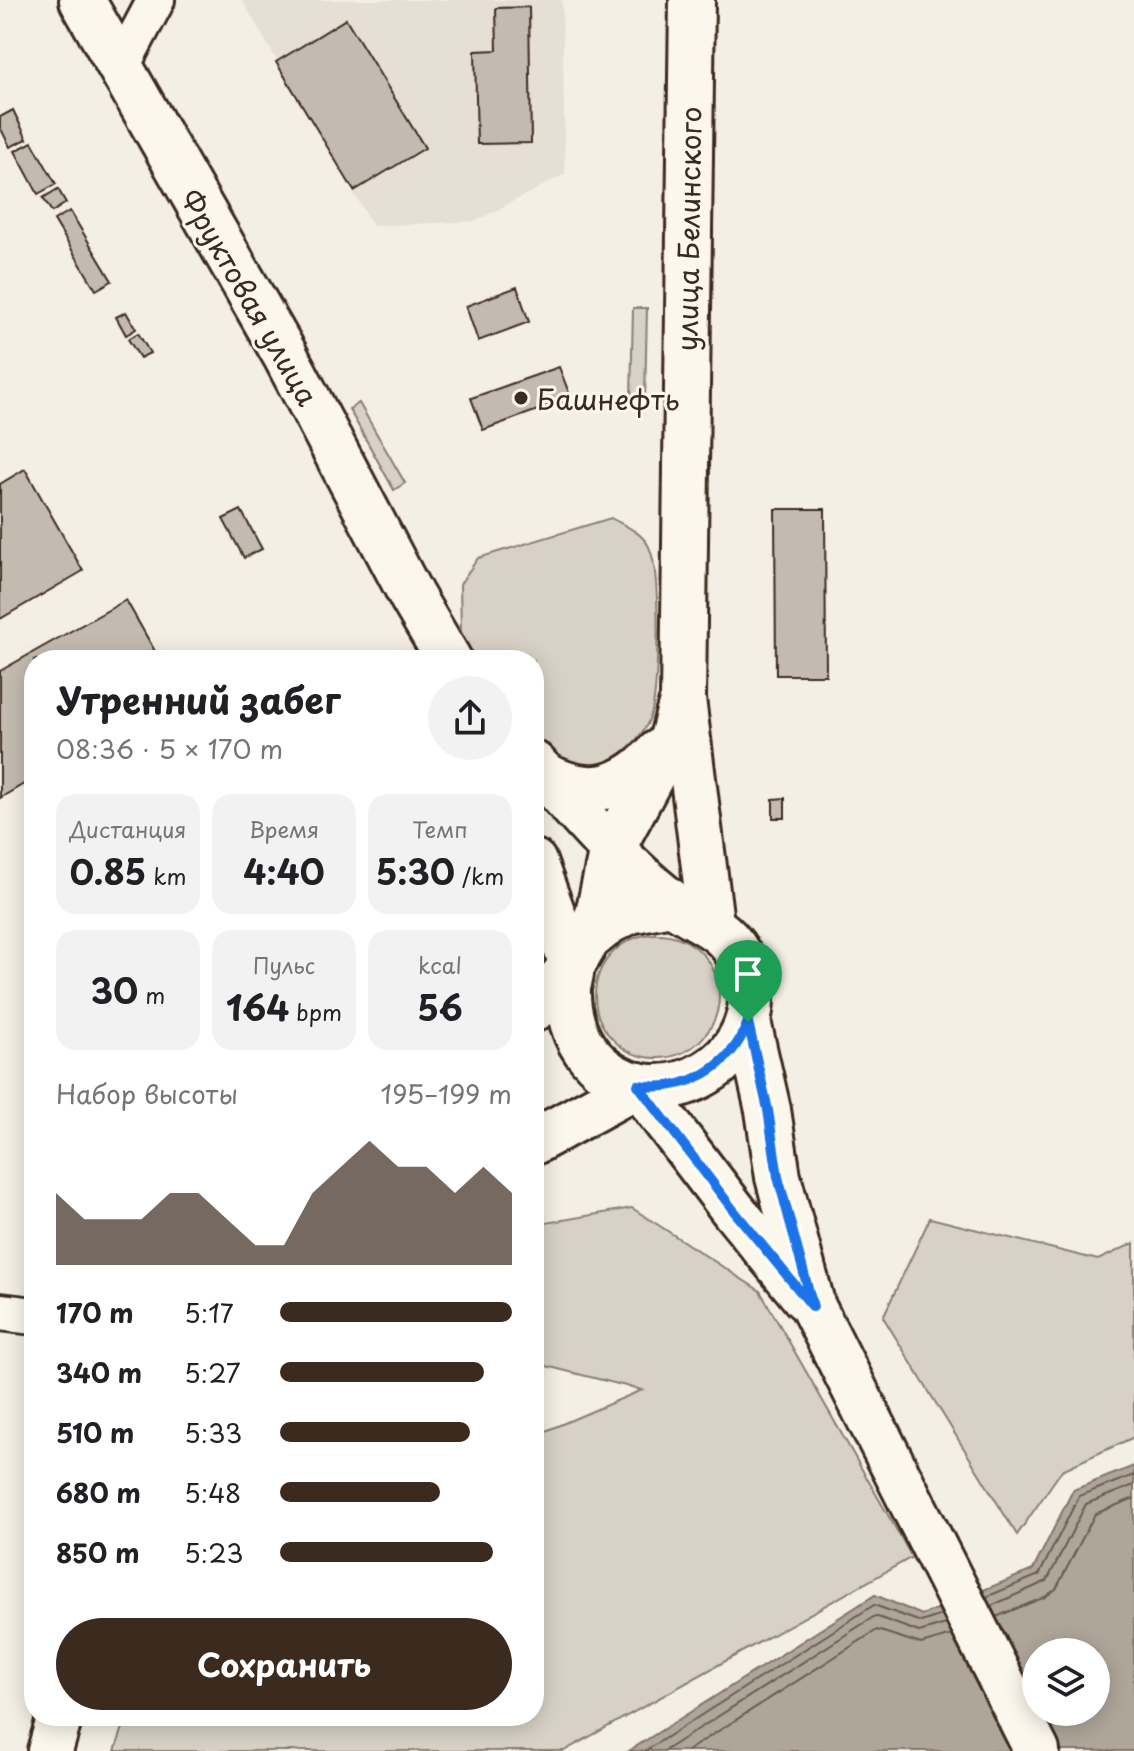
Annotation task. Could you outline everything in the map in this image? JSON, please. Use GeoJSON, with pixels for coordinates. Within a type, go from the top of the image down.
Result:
{"type":"FeatureCollection","features":[{"type":"Feature","properties":{"kind":"main road","name":"Фруктовая улица"},"geometry":{"type":"LineString","coordinates":[[82,0],[119,70],[285,355],[443,650]]}},
{"type":"Feature","properties":{"kind":"main road","name":"улица Белинского"},"geometry":{"type":"LineString","coordinates":[[692,0],[677,719],[711,923]]}},
{"type":"Feature","properties":{"kind":"main road","name":"улица Белинского"},"geometry":{"type":"LineString","coordinates":[[580,952],[601,895],[612,849],[677,719]]}},
{"type":"Feature","properties":{"kind":"main road"},"geometry":{"type":"LineString","coordinates":[[544,773],[562,784],[578,788],[620,783],[641,772],[677,719]]}},
{"type":"Feature","properties":{"kind":"main road"},"geometry":{"type":"LineString","coordinates":[[544,775],[612,849],[672,903],[711,923],[732,943],[744,965],[749,984],[748,1022],[768,1110],[778,1177],[813,1307],[1037,1751]]}},
{"type":"Feature","properties":{"kind":"main road"},"geometry":{"type":"LineString","coordinates":[[544,882],[580,952],[568,1001],[578,1038],[602,1067],[638,1085],[656,1088],[698,1078],[720,1064],[742,1036],[748,1022]]}},
{"type":"Feature","properties":{"kind":"main road"},"geometry":{"type":"LineString","coordinates":[[544,997],[610,921],[630,911],[672,903]]}},
{"type":"Feature","properties":{"kind":"main road"},"geometry":{"type":"LineString","coordinates":[[544,1137],[638,1085]]}},
{"type":"Feature","properties":{"kind":"main road"},"geometry":{"type":"LineString","coordinates":[[638,1085],[734,1211],[813,1307]]}},
{"type":"Feature","properties":{"kind":"main road"},"geometry":{"type":"LineString","coordinates":[[50,1751],[57,1726]]}},
{"type":"Feature","properties":{"kind":"street"},"geometry":{"type":"LineString","coordinates":[[119,70],[156,0]]}},
{"type":"Feature","properties":{"kind":"street"},"geometry":{"type":"LineString","coordinates":[[0,1312],[24,1315]]}},
{"type":"Feature","properties":{"kind":"shaded area"},"geometry":{"type":"Polygon","coordinates":[[[242,0],[562,0],[565,174],[476,221],[373,226],[242,0]]]}},
{"type":"Feature","properties":{"kind":"shaded area"},"geometry":{"type":"Polygon","coordinates":[[[633,308],[647,308],[645,400],[631,399],[633,308]]]}},
{"type":"Feature","properties":{"kind":"shaded area"},"geometry":{"type":"Polygon","coordinates":[[[359,403],[405,483],[394,490],[349,409],[359,403]]]}},
{"type":"Feature","properties":{"kind":"shaded area"},"geometry":{"type":"Polygon","coordinates":[[[611,518],[642,537],[649,547],[656,579],[656,677],[647,725],[626,750],[597,766],[582,768],[566,767],[544,752],[544,650],[470,650],[461,632],[460,584],[478,558],[611,518]]]}},
{"type":"Feature","properties":{"kind":"shaded area"},"geometry":{"type":"Polygon","coordinates":[[[657,934],[681,939],[701,952],[714,972],[719,996],[714,1020],[701,1040],[681,1053],[657,1058],[633,1053],[613,1040],[600,1020],[595,996],[600,972],[613,952],[633,939],[657,934]]]}},
{"type":"Feature","properties":{"kind":"shaded area"},"geometry":{"type":"Polygon","coordinates":[[[632,1208],[760,1291],[912,1557],[564,1751],[115,1751],[124,1726],[544,1726],[544,1432],[642,1390],[544,1366],[544,1223],[632,1208]]]}},
{"type":"Feature","properties":{"kind":"shaded area"},"geometry":{"type":"Polygon","coordinates":[[[930,1218],[1098,1260],[1134,1243],[1134,1437],[1062,1470],[1017,1535],[883,1317],[930,1218]]]}},
{"type":"Feature","properties":{"kind":"water"},"geometry":{"type":"Polygon","coordinates":[[[1134,1466],[1134,1751],[629,1751],[875,1595],[922,1615],[1033,1570],[1073,1490],[1134,1466]]]}},
{"type":"Feature","properties":{"kind":"building"},"geometry":{"type":"Polygon","coordinates":[[[529,7],[531,143],[477,144],[475,51],[497,50],[496,8],[529,7]]]}},
{"type":"Feature","properties":{"kind":"building"},"geometry":{"type":"Polygon","coordinates":[[[346,19],[425,148],[354,191],[276,62],[346,19]]]}},
{"type":"Feature","properties":{"kind":"building"},"geometry":{"type":"Polygon","coordinates":[[[13,110],[27,139],[10,147],[0,127],[0,117],[13,110]]]}},
{"type":"Feature","properties":{"kind":"building"},"geometry":{"type":"Polygon","coordinates":[[[32,142],[56,184],[38,194],[15,151],[32,142]]]}},
{"type":"Feature","properties":{"kind":"building"},"geometry":{"type":"Polygon","coordinates":[[[58,189],[66,203],[52,212],[43,198],[58,189]]]}},
{"type":"Feature","properties":{"kind":"building"},"geometry":{"type":"Polygon","coordinates":[[[70,211],[112,281],[96,290],[54,220],[70,211]]]}},
{"type":"Feature","properties":{"kind":"building"},"geometry":{"type":"Polygon","coordinates":[[[517,287],[529,322],[478,341],[466,306],[517,287]]]}},
{"type":"Feature","properties":{"kind":"building"},"geometry":{"type":"Polygon","coordinates":[[[126,312],[136,329],[126,335],[116,317],[126,312]]]}},
{"type":"Feature","properties":{"kind":"building"},"geometry":{"type":"Polygon","coordinates":[[[138,333],[150,353],[140,358],[128,339],[138,333]]]}},
{"type":"Feature","properties":{"kind":"building","name":"Башнефть"},"geometry":{"type":"Polygon","coordinates":[[[559,367],[571,398],[483,430],[471,398],[559,367]]]}},
{"type":"Feature","properties":{"kind":"building"},"geometry":{"type":"Polygon","coordinates":[[[25,469],[83,571],[0,619],[0,484],[25,469]]]}},
{"type":"Feature","properties":{"kind":"building"},"geometry":{"type":"Polygon","coordinates":[[[775,509],[825,509],[826,675],[776,675],[775,509]]]}},
{"type":"Feature","properties":{"kind":"building"},"geometry":{"type":"Polygon","coordinates":[[[241,510],[262,549],[244,558],[223,519],[241,510]]]}},
{"type":"Feature","properties":{"kind":"building"},"geometry":{"type":"Polygon","coordinates":[[[126,600],[154,650],[37,650],[126,600]]]}},
{"type":"Feature","properties":{"kind":"building"},"geometry":{"type":"Polygon","coordinates":[[[24,657],[24,784],[0,798],[0,671],[24,657]]]}},
{"type":"Feature","properties":{"kind":"building"},"geometry":{"type":"Polygon","coordinates":[[[785,798],[785,818],[773,818],[773,799],[785,798]]]}},
{"type":"Feature","properties":{"kind":"place","name":"Башнефть"},"geometry":{"type":"Point","coordinates":[521,398]}},
{"type":"Feature","properties":{"kind":"route"},"geometry":{"type":"LineString","coordinates":[[748,1022],[768,1110],[778,1177],[813,1307],[734,1211],[638,1085],[656,1088],[698,1078],[720,1064],[735,1047],[748,1022]]}}]}
